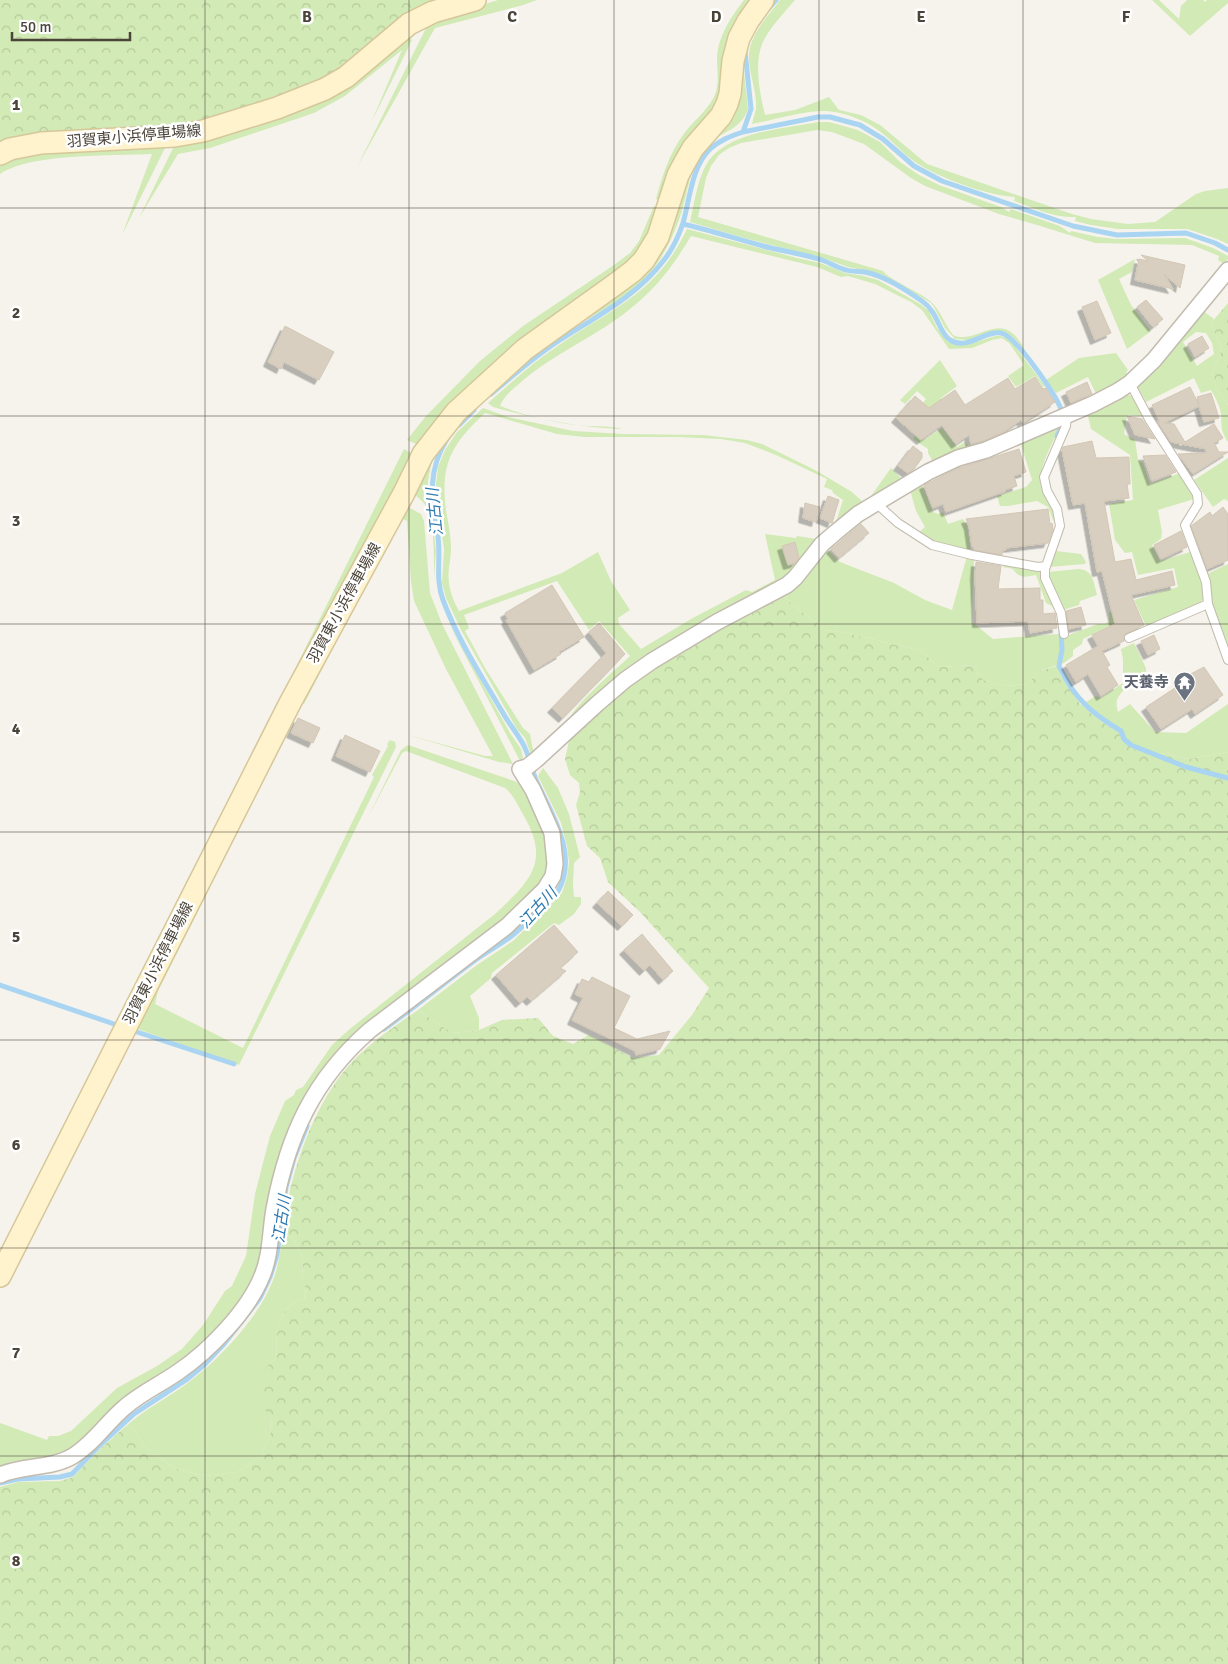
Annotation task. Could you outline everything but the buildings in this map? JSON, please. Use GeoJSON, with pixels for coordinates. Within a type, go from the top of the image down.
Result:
{"type":"FeatureCollection","features":[{"type":"Feature","properties":{"kind":"main road","name":"羽賀東小浜停車場線"},"geometry":{"type":"LineString","coordinates":[[0,154],[10,149],[40,143],[175,136],[203,132],[277,108],[325,89],[346,77],[409,24],[433,12],[475,0]]}},
{"type":"Feature","properties":{"kind":"main road","name":"羽賀東小浜停車場線"},"geometry":{"type":"LineString","coordinates":[[0,1276],[290,703],[424,454],[456,412],[525,349],[625,277],[644,260],[658,237],[678,175],[693,148],[721,116],[727,104],[738,38],[763,0]]}},
{"type":"Feature","properties":{"kind":"street"},"geometry":{"type":"LineString","coordinates":[[0,1475],[22,1468],[61,1461],[73,1456],[136,1398],[180,1371],[221,1334],[242,1309],[262,1276],[268,1254],[280,1183],[295,1135],[309,1103],[327,1076],[350,1048],[370,1030],[506,926],[545,889],[552,876],[555,864],[552,833],[534,790],[520,769],[532,764],[597,704],[625,680],[652,661],[717,622],[787,585],[795,578],[822,544],[858,514],[945,464],[986,450],[1067,415],[1118,391],[1130,383],[1154,360],[1228,270]]}},
{"type":"Feature","properties":{"kind":"lane"},"geometry":{"type":"LineString","coordinates":[[1130,383],[1149,419],[1197,494],[1198,504],[1184,525],[1206,582],[1208,604],[1228,660]]}},
{"type":"Feature","properties":{"kind":"lane"},"geometry":{"type":"LineString","coordinates":[[1064,634],[1061,612],[1045,578],[1046,566],[1060,526],[1057,509],[1047,491],[1044,477],[1066,426],[1067,415]]}},
{"type":"Feature","properties":{"kind":"lane"},"geometry":{"type":"LineString","coordinates":[[876,503],[898,523],[932,545],[972,556],[1046,566]]}},
{"type":"Feature","properties":{"kind":"lane"},"geometry":{"type":"LineString","coordinates":[[1129,638],[1208,604]]}},
{"type":"Feature","properties":{"kind":"green space"},"geometry":{"type":"Polygon","coordinates":[[[0,0],[453,0],[322,84],[212,122],[0,148],[0,0]]]}},
{"type":"Feature","properties":{"kind":"green space"},"geometry":{"type":"Polygon","coordinates":[[[498,0],[537,0],[435,28],[357,167],[429,22],[498,0]]]}},
{"type":"Feature","properties":{"kind":"green space"},"geometry":{"type":"Polygon","coordinates":[[[744,0],[759,0],[727,81],[665,203],[656,199],[666,166],[683,135],[714,97],[718,82],[717,58],[720,42],[730,20],[744,0]]]}},
{"type":"Feature","properties":{"kind":"green space"},"geometry":{"type":"Polygon","coordinates":[[[780,0],[795,0],[777,21],[762,44],[758,70],[765,115],[795,110],[829,97],[839,110],[861,115],[880,125],[927,164],[1091,219],[1128,224],[1155,222],[1196,194],[1228,188],[1228,244],[1187,229],[1118,229],[1091,225],[1075,221],[1076,217],[1052,214],[1014,201],[1015,197],[963,185],[925,168],[911,159],[875,128],[851,116],[816,111],[752,124],[756,101],[749,61],[750,46],[761,25],[780,0]]]}},
{"type":"Feature","properties":{"kind":"green space"},"geometry":{"type":"Polygon","coordinates":[[[1152,0],[1159,0],[1179,19],[1181,6],[1187,0],[1203,0],[1205,2],[1207,0],[1228,0],[1228,3],[1190,36],[1152,0]]]}},
{"type":"Feature","properties":{"kind":"green space"},"geometry":{"type":"Polygon","coordinates":[[[766,8],[742,54],[748,109],[740,123],[709,143],[699,157],[691,175],[679,220],[659,261],[641,283],[630,292],[556,338],[635,274],[737,61],[766,8]]]}},
{"type":"Feature","properties":{"kind":"green space"},"geometry":{"type":"Polygon","coordinates":[[[407,34],[412,40],[371,123],[402,50],[345,96],[314,113],[210,148],[178,154],[139,218],[175,144],[407,34]]]}},
{"type":"Feature","properties":{"kind":"green space"},"geometry":{"type":"Polygon","coordinates":[[[818,122],[829,122],[858,130],[880,142],[900,162],[919,175],[939,185],[1001,207],[1009,212],[1011,209],[1060,226],[1070,233],[1071,231],[1116,239],[1185,238],[1213,248],[1228,256],[1228,259],[1224,264],[1218,260],[1219,256],[1192,245],[1095,243],[999,214],[925,186],[864,144],[832,132],[817,130],[741,143],[719,155],[711,166],[706,178],[698,217],[883,271],[891,278],[930,301],[937,308],[953,335],[960,337],[997,328],[1004,329],[1016,336],[1026,352],[1017,341],[1003,331],[987,333],[967,340],[955,339],[945,328],[931,303],[880,274],[848,267],[823,258],[690,222],[702,175],[708,162],[717,152],[729,144],[758,133],[818,122]]]}},
{"type":"Feature","properties":{"kind":"green space"},"geometry":{"type":"Polygon","coordinates":[[[166,146],[122,235],[152,154],[51,159],[14,167],[0,174],[0,160],[10,155],[166,146]]]}},
{"type":"Feature","properties":{"kind":"green space"},"geometry":{"type":"Polygon","coordinates":[[[654,206],[662,211],[649,245],[422,444],[416,444],[407,440],[426,416],[480,361],[523,326],[630,253],[639,241],[654,206]]]}},
{"type":"Feature","properties":{"kind":"green space"},"geometry":{"type":"Polygon","coordinates":[[[687,229],[820,263],[845,273],[878,280],[929,311],[937,328],[948,342],[967,345],[995,336],[1006,338],[1014,345],[1045,386],[1043,387],[1035,376],[1016,387],[1008,376],[1024,365],[1010,344],[1002,338],[972,348],[949,349],[922,310],[911,302],[875,284],[848,276],[841,277],[817,267],[691,236],[662,278],[645,296],[599,331],[533,373],[508,394],[500,406],[538,418],[493,407],[488,403],[540,358],[615,309],[648,284],[675,251],[687,229]]]}},
{"type":"Feature","properties":{"kind":"green space"},"geometry":{"type":"Polygon","coordinates":[[[1135,259],[1132,272],[1119,279],[1131,305],[1151,331],[1127,349],[1098,280],[1135,259]]]}},
{"type":"Feature","properties":{"kind":"green space"},"geometry":{"type":"Polygon","coordinates":[[[1228,303],[1228,405],[1216,388],[1212,372],[1222,350],[1211,323],[1228,303]]]}},
{"type":"Feature","properties":{"kind":"green space"},"geometry":{"type":"Polygon","coordinates":[[[1203,311],[1214,319],[1211,323],[1222,350],[1212,372],[1216,388],[1228,405],[1228,442],[1223,431],[1220,411],[1211,390],[1201,393],[1194,378],[1146,402],[1136,384],[1203,311]],[[1196,332],[1183,342],[1197,366],[1214,354],[1212,343],[1206,333],[1196,332]]]}},
{"type":"Feature","properties":{"kind":"green space"},"geometry":{"type":"Polygon","coordinates":[[[1116,353],[1128,370],[1126,372],[1129,377],[1097,396],[1088,377],[1056,393],[1046,380],[1079,358],[1116,353]]]}},
{"type":"Feature","properties":{"kind":"green space"},"geometry":{"type":"Polygon","coordinates":[[[940,360],[957,386],[941,398],[944,404],[915,426],[924,440],[942,428],[957,447],[965,442],[971,449],[934,464],[928,449],[913,439],[916,435],[904,426],[926,399],[917,391],[905,404],[900,400],[940,360]]]}},
{"type":"Feature","properties":{"kind":"green space"},"geometry":{"type":"Polygon","coordinates":[[[1124,393],[1134,397],[1143,416],[1127,415],[1124,434],[1135,440],[1138,460],[1143,463],[1150,484],[1180,473],[1194,493],[1194,499],[1158,510],[1162,532],[1161,539],[1152,545],[1160,561],[1190,552],[1202,584],[1204,598],[1199,605],[1146,626],[1134,600],[1178,587],[1174,568],[1138,575],[1132,552],[1125,553],[1115,540],[1109,504],[1133,500],[1130,455],[1091,429],[1087,412],[1124,393]]]}},
{"type":"Feature","properties":{"kind":"green space"},"geometry":{"type":"Polygon","coordinates":[[[483,408],[508,417],[573,431],[703,435],[747,440],[762,444],[815,470],[852,492],[864,503],[835,525],[843,500],[833,493],[832,490],[824,487],[827,479],[745,443],[721,439],[585,437],[557,434],[485,413],[457,445],[447,467],[445,479],[446,510],[451,543],[449,584],[459,611],[562,573],[598,552],[611,581],[630,610],[618,618],[619,624],[641,649],[691,619],[746,590],[752,592],[775,580],[765,534],[817,539],[792,575],[565,726],[585,698],[630,656],[599,621],[589,630],[557,581],[464,615],[469,628],[465,631],[485,668],[523,728],[530,734],[534,755],[532,757],[525,738],[517,729],[462,632],[446,598],[442,583],[444,549],[435,492],[438,467],[445,450],[457,432],[483,408]]]}},
{"type":"Feature","properties":{"kind":"green space"},"geometry":{"type":"Polygon","coordinates":[[[1058,425],[1060,427],[1046,456],[1040,479],[1056,525],[1048,507],[1037,501],[1000,506],[997,496],[1026,487],[1032,480],[1020,441],[1058,425]]]}},
{"type":"Feature","properties":{"kind":"green space"},"geometry":{"type":"Polygon","coordinates":[[[583,426],[611,427],[623,429],[606,428],[583,426]]]}},
{"type":"Feature","properties":{"kind":"green space"},"geometry":{"type":"Polygon","coordinates":[[[439,447],[431,465],[428,481],[436,549],[434,579],[433,541],[429,513],[425,504],[412,492],[439,447]]]}},
{"type":"Feature","properties":{"kind":"green space"},"geometry":{"type":"Polygon","coordinates":[[[404,449],[411,453],[415,459],[282,705],[277,705],[404,449]]]}},
{"type":"Feature","properties":{"kind":"green space"},"geometry":{"type":"Polygon","coordinates":[[[1228,458],[1228,501],[1224,499],[1213,507],[1194,480],[1228,458]]]}},
{"type":"Feature","properties":{"kind":"green space"},"geometry":{"type":"Polygon","coordinates":[[[891,468],[904,481],[876,499],[871,496],[891,468]]]}},
{"type":"Feature","properties":{"kind":"green space"},"geometry":{"type":"Polygon","coordinates":[[[921,482],[933,512],[938,514],[943,512],[948,524],[963,519],[967,525],[971,552],[934,543],[918,533],[925,527],[916,511],[910,490],[921,482]]]}},
{"type":"Feature","properties":{"kind":"green space"},"geometry":{"type":"Polygon","coordinates":[[[408,507],[421,514],[424,521],[430,593],[442,624],[513,764],[499,762],[405,734],[485,756],[493,756],[446,669],[414,601],[407,521],[403,519],[398,523],[304,704],[299,700],[300,693],[396,518],[402,509],[408,507]]]}},
{"type":"Feature","properties":{"kind":"green space"},"geometry":{"type":"Polygon","coordinates":[[[824,546],[840,562],[894,583],[925,600],[952,610],[967,556],[974,558],[972,622],[993,639],[1059,634],[1066,636],[1098,624],[1105,624],[1109,621],[1109,612],[1124,608],[1133,630],[1120,641],[1112,625],[1083,639],[1082,644],[1073,650],[1073,656],[1064,663],[1039,671],[1028,684],[1006,686],[983,680],[974,665],[938,667],[922,651],[827,630],[799,610],[781,594],[824,546]]]}},
{"type":"Feature","properties":{"kind":"green space"},"geometry":{"type":"Polygon","coordinates":[[[1056,551],[1081,554],[1086,562],[1085,564],[1049,567],[1056,551]]]}},
{"type":"Feature","properties":{"kind":"green space"},"geometry":{"type":"Polygon","coordinates":[[[1003,564],[1041,570],[1042,583],[1056,610],[1046,603],[1036,575],[1020,576],[1013,569],[1003,567],[1003,564]]]}},
{"type":"Feature","properties":{"kind":"green space"},"geometry":{"type":"Polygon","coordinates":[[[1228,564],[1228,648],[1213,606],[1207,574],[1228,564]]]}},
{"type":"Feature","properties":{"kind":"green space"},"geometry":{"type":"Polygon","coordinates":[[[1078,569],[1087,571],[1090,574],[1097,595],[1080,601],[1079,605],[1063,610],[1048,578],[1048,572],[1078,569]]]}},
{"type":"Feature","properties":{"kind":"green space"},"geometry":{"type":"Polygon","coordinates":[[[781,594],[799,610],[827,630],[922,651],[938,667],[974,665],[983,680],[1006,686],[1028,684],[1039,671],[1057,666],[1061,676],[1081,705],[1100,721],[1118,732],[1130,747],[1151,755],[1166,753],[1189,759],[1228,752],[1228,1664],[0,1664],[0,1487],[18,1482],[60,1481],[73,1477],[126,1426],[133,1428],[144,1446],[174,1468],[205,1476],[237,1472],[261,1457],[271,1432],[270,1417],[261,1404],[261,1386],[266,1367],[277,1357],[276,1345],[279,1324],[285,1311],[296,1302],[304,1299],[306,1289],[302,1279],[303,1257],[293,1238],[283,1235],[288,1198],[302,1150],[316,1115],[336,1082],[360,1054],[418,1010],[452,1033],[479,1030],[502,1020],[538,1018],[553,1036],[573,1044],[589,1035],[633,1058],[659,1055],[692,1015],[709,988],[640,912],[608,882],[600,858],[587,846],[576,805],[580,792],[579,783],[570,775],[565,759],[569,741],[601,710],[655,666],[781,594]]]}},
{"type":"Feature","properties":{"kind":"green space"},"geometry":{"type":"Polygon","coordinates":[[[448,622],[510,733],[521,749],[523,758],[521,760],[519,759],[448,622]]]}},
{"type":"Feature","properties":{"kind":"green space"},"geometry":{"type":"Polygon","coordinates":[[[1134,643],[1146,668],[1146,672],[1130,684],[1119,696],[1117,700],[1118,712],[1130,704],[1155,732],[1186,733],[1228,704],[1228,752],[1189,759],[1166,753],[1151,755],[1130,747],[1118,732],[1100,721],[1081,705],[1096,696],[1101,698],[1123,683],[1121,649],[1134,643]]]}},
{"type":"Feature","properties":{"kind":"green space"},"geometry":{"type":"Polygon","coordinates":[[[282,735],[286,736],[158,991],[155,1004],[243,1048],[374,777],[372,775],[388,746],[387,744],[390,740],[395,742],[396,747],[239,1065],[135,1028],[282,735]]]}},
{"type":"Feature","properties":{"kind":"green space"},"geometry":{"type":"Polygon","coordinates":[[[408,745],[523,784],[544,820],[552,864],[542,887],[435,978],[306,1101],[259,1274],[218,1331],[70,1454],[0,1471],[0,1423],[47,1440],[49,1436],[58,1436],[71,1431],[117,1388],[157,1366],[182,1349],[203,1325],[225,1291],[232,1286],[246,1256],[255,1194],[270,1136],[285,1101],[294,1095],[296,1090],[303,1087],[332,1045],[495,914],[518,892],[532,871],[536,859],[536,847],[532,832],[516,801],[505,788],[406,751],[402,753],[367,819],[401,750],[408,745]]]}},
{"type":"Feature","properties":{"kind":"green space"},"geometry":{"type":"Polygon","coordinates":[[[543,768],[558,788],[569,814],[580,857],[574,863],[574,897],[581,897],[581,904],[574,914],[559,925],[554,923],[492,973],[491,978],[470,996],[479,1018],[479,1030],[452,1033],[418,1010],[477,965],[513,941],[562,893],[569,862],[567,846],[561,823],[538,776],[543,768]]]}},
{"type":"Feature","properties":{"kind":"green space"},"geometry":{"type":"Polygon","coordinates":[[[283,1235],[293,1238],[303,1257],[302,1279],[306,1288],[304,1299],[296,1302],[285,1311],[279,1324],[276,1345],[277,1357],[266,1367],[271,1432],[261,1457],[237,1472],[205,1476],[174,1468],[144,1446],[133,1428],[126,1426],[181,1388],[212,1363],[246,1326],[264,1300],[273,1281],[283,1235]]]}},
{"type":"Feature","properties":{"kind":"waterway"},"geometry":{"type":"LineString","coordinates":[[768,9],[776,0]]}},
{"type":"Feature","properties":{"kind":"waterway","name":"江古川"},"geometry":{"type":"LineString","coordinates":[[491,394],[560,340],[629,295],[653,273],[667,256],[681,228],[692,184],[699,165],[710,149],[718,143],[743,132],[751,109],[745,51]]}},
{"type":"Feature","properties":{"kind":"waterway"},"geometry":{"type":"LineString","coordinates":[[743,132],[818,117],[830,117],[860,125],[883,139],[914,166],[942,181],[1073,226],[1117,235],[1186,233],[1215,243],[1228,250]]}},
{"type":"Feature","properties":{"kind":"waterway"},"geometry":{"type":"LineString","coordinates":[[683,224],[815,258],[848,271],[865,272],[888,280],[928,306],[946,337],[957,343],[970,342],[988,334],[1001,333],[1008,337],[1025,354],[1061,409]]}},
{"type":"Feature","properties":{"kind":"waterway","name":"江古川"},"geometry":{"type":"LineString","coordinates":[[459,425],[474,410]]}},
{"type":"Feature","properties":{"kind":"waterway"},"geometry":{"type":"LineString","coordinates":[[1057,436],[1061,427]]}},
{"type":"Feature","properties":{"kind":"waterway","name":"江古川"},"geometry":{"type":"LineString","coordinates":[[384,1029],[521,928],[558,891],[564,877],[566,863],[560,834],[536,780],[525,748],[463,644],[443,600],[439,584],[439,545],[432,487],[436,463],[447,439]]}},
{"type":"Feature","properties":{"kind":"waterway"},"geometry":{"type":"LineString","coordinates":[[1061,630],[1062,650],[1059,666],[1071,687],[1084,704],[1121,731],[1124,739],[1131,745],[1186,767],[1228,778]]}},
{"type":"Feature","properties":{"kind":"waterway"},"geometry":{"type":"LineString","coordinates":[[0,985],[114,1024]]}},
{"type":"Feature","properties":{"kind":"waterway"},"geometry":{"type":"LineString","coordinates":[[137,1032],[234,1064]]}},
{"type":"Feature","properties":{"kind":"waterway","name":"江古川"},"geometry":{"type":"LineString","coordinates":[[0,1483],[18,1479],[60,1477],[72,1474],[134,1414],[186,1380],[224,1344],[260,1298],[270,1277],[277,1255],[286,1187],[294,1158],[307,1126]]}},
{"type":"Feature","properties":{"kind":"place","name":"天養寺"},"geometry":{"type":"Point","coordinates":[1185,701]}}]}
